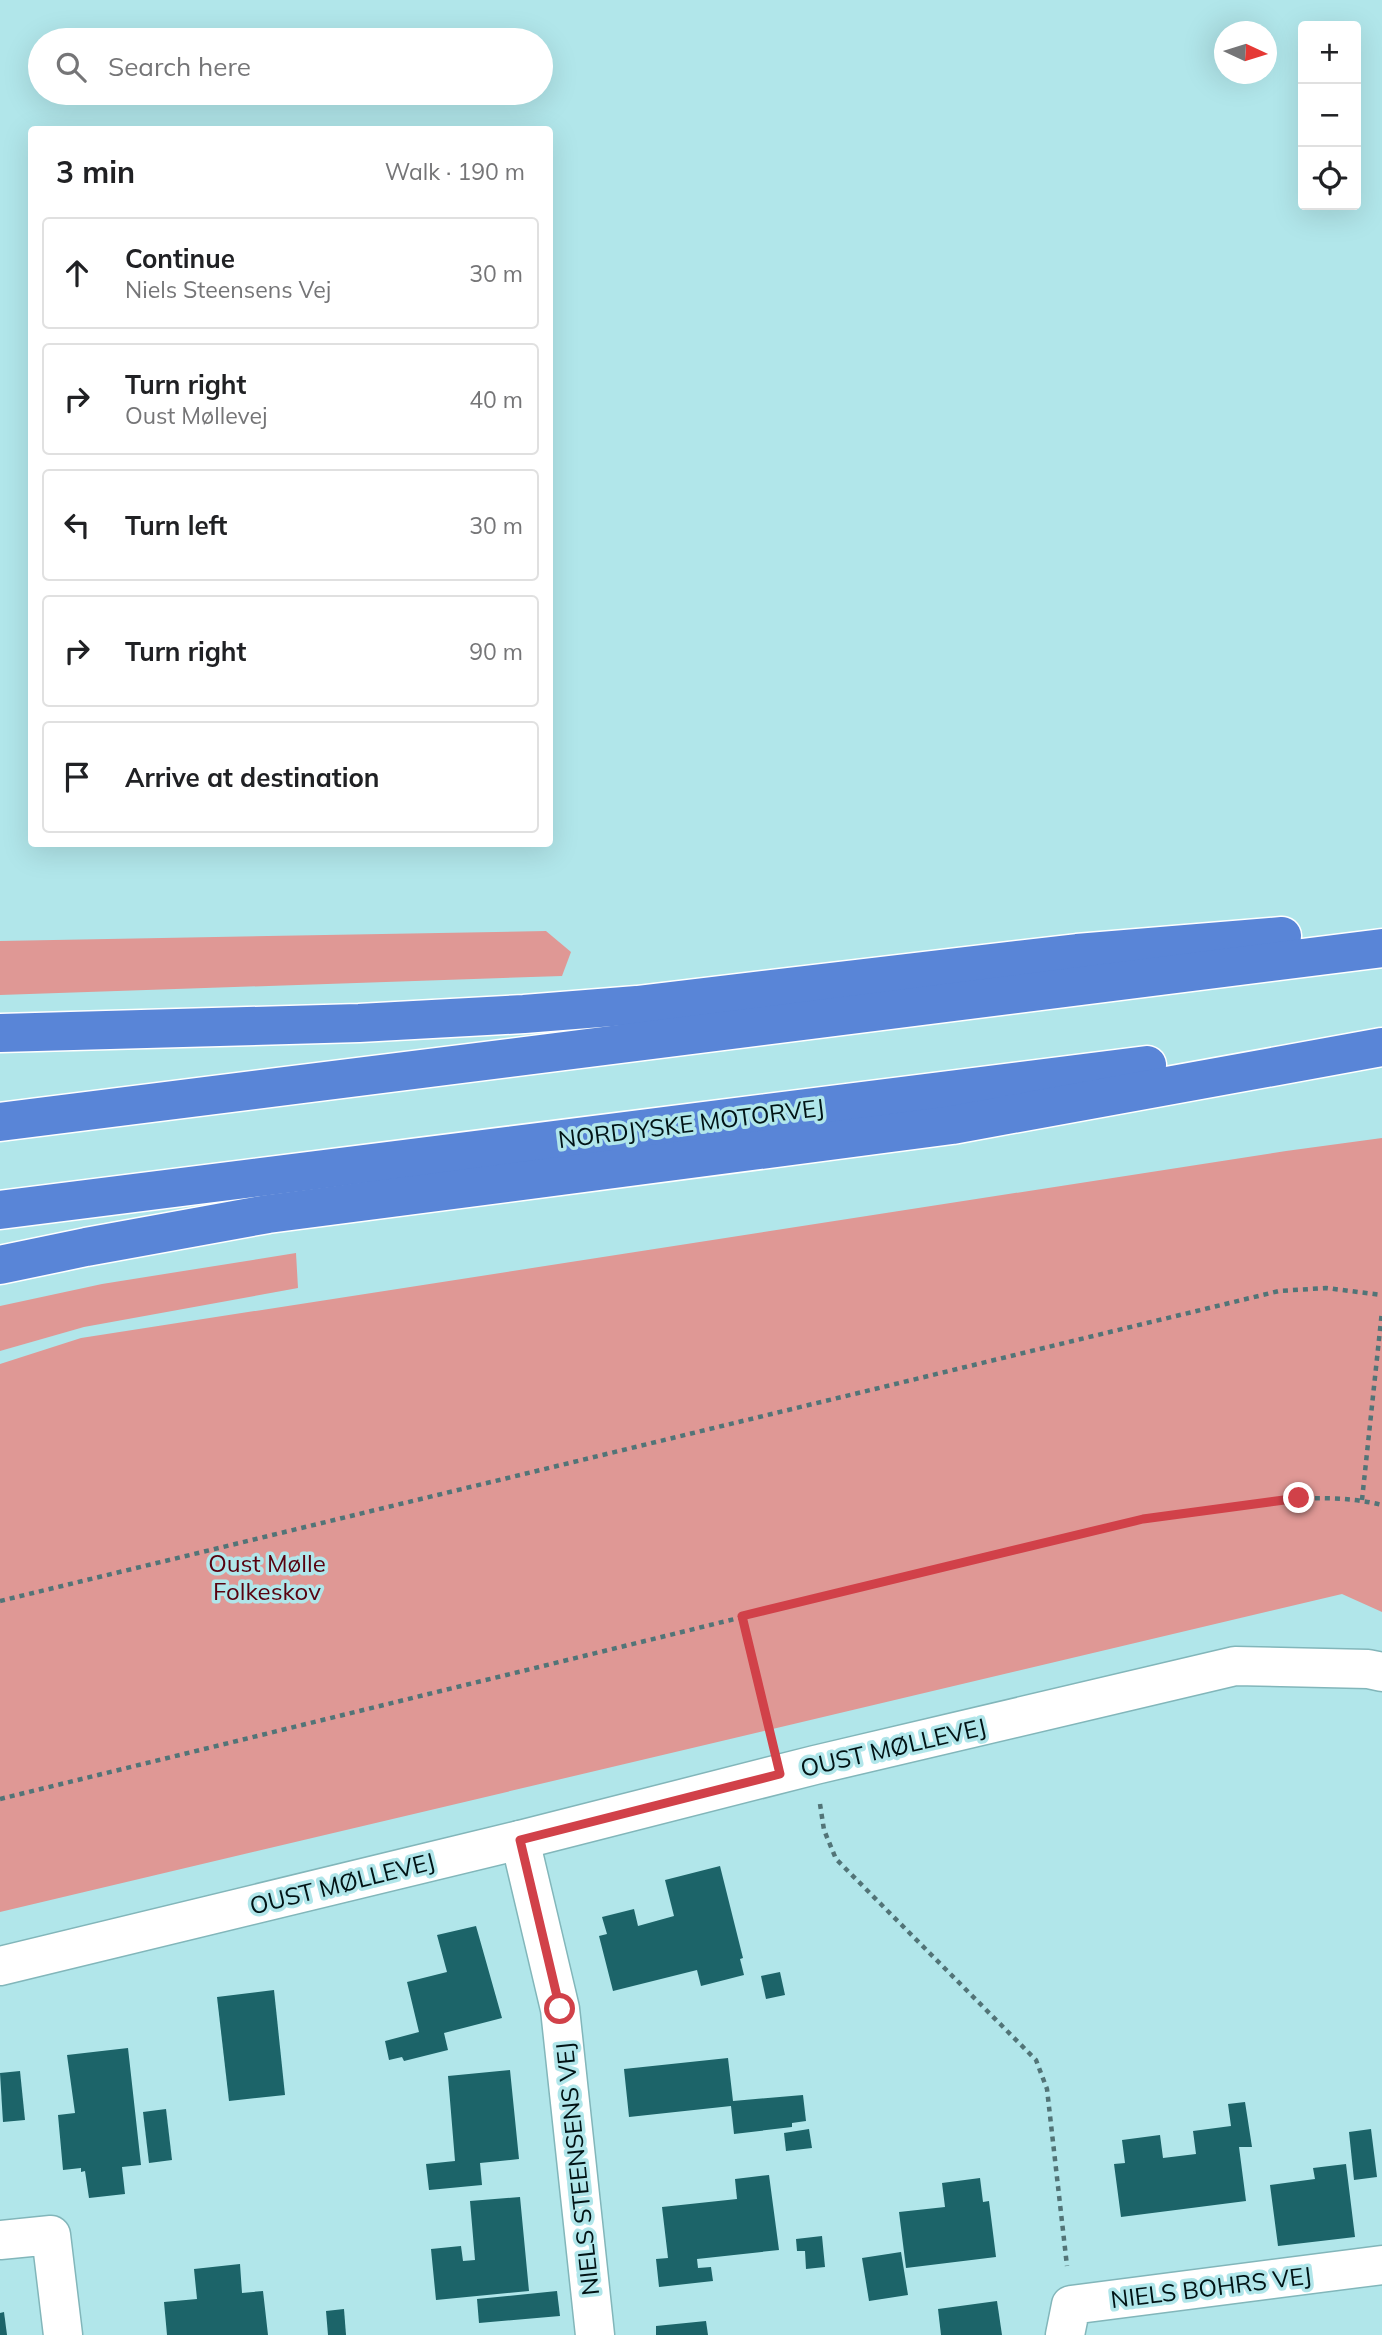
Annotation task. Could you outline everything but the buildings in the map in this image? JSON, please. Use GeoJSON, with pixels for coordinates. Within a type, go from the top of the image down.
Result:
{"type":"FeatureCollection","features":[{"type":"Feature","properties":{"kind":"highway"},"geometry":{"type":"LineString","coordinates":[[0,1033],[359,1023],[612,1007],[1077,953],[1382,928]]}},
{"type":"Feature","properties":{"kind":"highway"},"geometry":{"type":"LineString","coordinates":[[0,1122],[1382,948]]}},
{"type":"Feature","properties":{"kind":"highway","name":"NORDJYSKE MOTORVEJ"},"geometry":{"type":"LineString","coordinates":[[0,1210],[1382,1035]]}},
{"type":"Feature","properties":{"kind":"highway"},"geometry":{"type":"LineString","coordinates":[[0,1265],[268,1214],[952,1125],[1382,1047]]}},
{"type":"Feature","properties":{"kind":"street","name":"OUST MØLLEVEJ"},"geometry":{"type":"LineString","coordinates":[[0,1966],[520,1840],[797,1769],[1235,1666],[1368,1669],[1382,1672]]}},
{"type":"Feature","properties":{"kind":"street","name":"NIELS STEENSENS VEJ"},"geometry":{"type":"LineString","coordinates":[[520,1840],[560,2009],[596,2335]]}},
{"type":"Feature","properties":{"kind":"street"},"geometry":{"type":"LineString","coordinates":[[0,2240],[51,2235],[63,2335]]}},
{"type":"Feature","properties":{"kind":"street","name":"NIELS BOHRS VEJ"},"geometry":{"type":"LineString","coordinates":[[1068,2320],[1382,2265]]}},
{"type":"Feature","properties":{"kind":"path"},"geometry":{"type":"LineString","coordinates":[[0,1601],[1279,1291],[1326,1288],[1382,1295]]}},
{"type":"Feature","properties":{"kind":"path"},"geometry":{"type":"LineString","coordinates":[[1362,1500],[1382,1311]]}},
{"type":"Feature","properties":{"kind":"path"},"geometry":{"type":"LineString","coordinates":[[0,1799],[1143,1519],[1299,1498],[1362,1500],[1382,1505]]}},
{"type":"Feature","properties":{"kind":"path"},"geometry":{"type":"LineString","coordinates":[[742,1616],[797,1769],[836,1859],[1036,2060],[1047,2089],[1068,2320]]}},
{"type":"Feature","properties":{"kind":"green space"},"geometry":{"type":"Polygon","coordinates":[[[546,931],[571,952],[562,976],[0,995],[0,941],[546,931]]]}},
{"type":"Feature","properties":{"kind":"green space","name":"Oust Mølle Folkeskov"},"geometry":{"type":"Polygon","coordinates":[[[1382,1138],[1382,1612],[1342,1594],[0,1912],[0,1364],[81,1338],[1382,1138]]]}},
{"type":"Feature","properties":{"kind":"green space"},"geometry":{"type":"Polygon","coordinates":[[[296,1253],[298,1288],[84,1327],[0,1351],[0,1306],[102,1284],[296,1253]]]}},
{"type":"Feature","properties":{"kind":"route"},"geometry":{"type":"LineString","coordinates":[[560,2009],[520,1840],[780,1774],[742,1616],[1143,1519],[1299,1498]]}}]}
